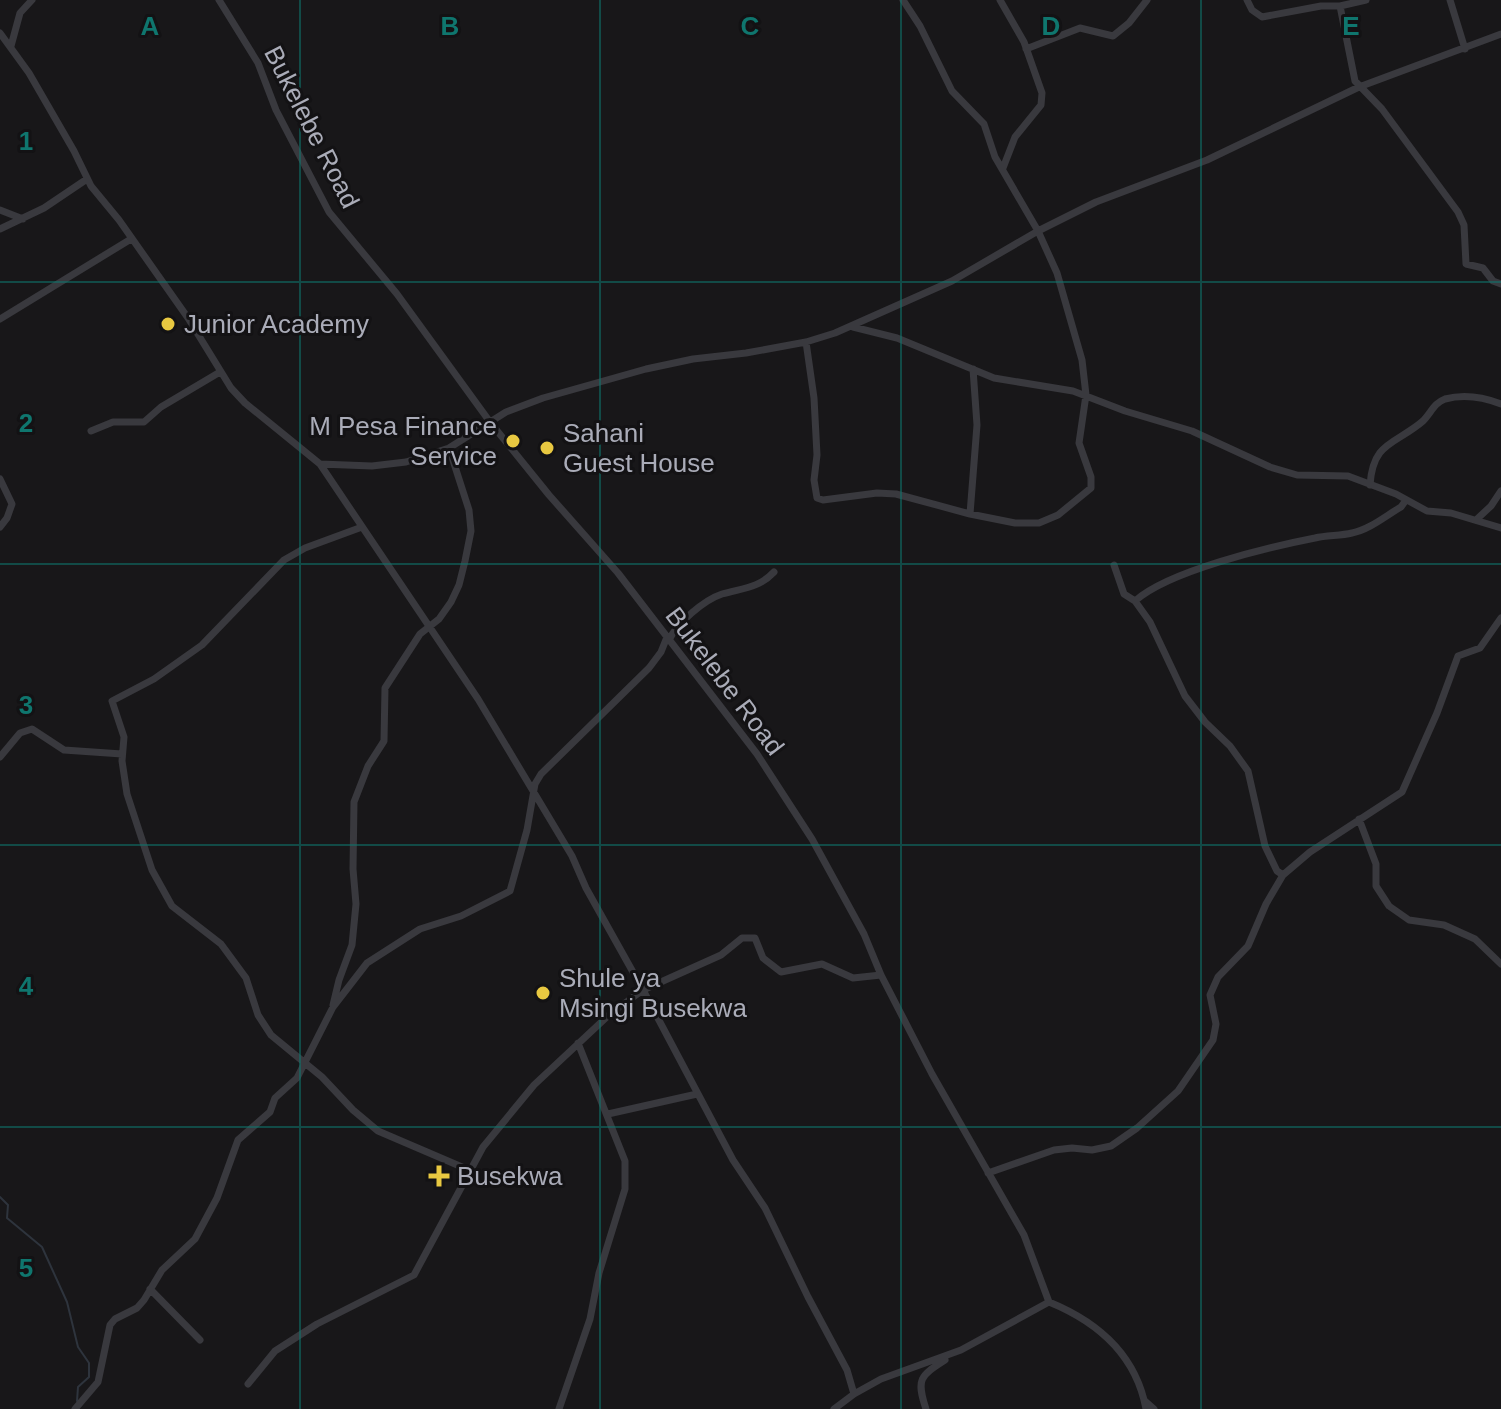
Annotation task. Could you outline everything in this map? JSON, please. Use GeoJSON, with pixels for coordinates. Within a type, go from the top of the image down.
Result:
{"type":"FeatureCollection","features":[{"type":"Feature","properties":{"kind":"street"},"geometry":{"type":"LineString","coordinates":[[11,46],[20,13],[32,0]]}},
{"type":"Feature","properties":{"kind":"street","name":"Bukelebe Road"},"geometry":{"type":"LineString","coordinates":[[219,0],[258,63],[276,110],[329,212],[404,304],[490,422],[618,573],[757,754],[812,839],[864,934],[881,975],[932,1074],[1024,1235],[1049,1302]]}},
{"type":"Feature","properties":{"kind":"street"},"geometry":{"type":"LineString","coordinates":[[806,342],[817,443],[814,480],[817,498],[896,494],[970,514],[1015,523],[1039,523],[1058,515],[1086,493],[1092,482],[1079,445],[1086,395],[1079,346],[1057,273],[1038,231],[993,152],[984,124],[952,91],[920,26],[903,0]]}},
{"type":"Feature","properties":{"kind":"street"},"geometry":{"type":"LineString","coordinates":[[1000,0],[1026,49],[1042,93],[1036,112],[1015,137],[1003,168]]}},
{"type":"Feature","properties":{"kind":"street"},"geometry":{"type":"LineString","coordinates":[[1026,49],[1080,28],[1113,36],[1129,23],[1147,0]]}},
{"type":"Feature","properties":{"kind":"street"},"geometry":{"type":"LineString","coordinates":[[1247,0],[1252,10],[1262,17],[1366,0]]}},
{"type":"Feature","properties":{"kind":"street"},"geometry":{"type":"LineString","coordinates":[[1450,0],[1465,49]]}},
{"type":"Feature","properties":{"kind":"street"},"geometry":{"type":"LineString","coordinates":[[1340,6],[1355,81],[1382,109],[1458,212],[1464,225],[1466,264],[1485,270],[1493,281],[1501,284]]}},
{"type":"Feature","properties":{"kind":"street"},"geometry":{"type":"LineString","coordinates":[[0,33],[11,46],[74,151],[87,179],[188,318],[220,372],[245,403],[320,464],[478,699],[567,846],[593,901],[733,1160],[765,1208],[847,1370],[852,1396],[845,1409]]}},
{"type":"Feature","properties":{"kind":"street"},"geometry":{"type":"LineString","coordinates":[[320,464],[348,467],[391,465],[449,448],[528,402],[626,374],[693,359],[806,342],[851,327],[952,281],[1038,231],[1096,202],[1217,156],[1359,87],[1501,34]]}},
{"type":"Feature","properties":{"kind":"street"},"geometry":{"type":"LineString","coordinates":[[0,229],[56,201],[87,179]]}},
{"type":"Feature","properties":{"kind":"street"},"geometry":{"type":"LineString","coordinates":[[0,210],[23,219]]}},
{"type":"Feature","properties":{"kind":"street"},"geometry":{"type":"LineString","coordinates":[[0,319],[131,239]]}},
{"type":"Feature","properties":{"kind":"street"},"geometry":{"type":"LineString","coordinates":[[851,327],[897,338],[1007,382],[1059,387],[1086,395],[1200,434],[1228,450],[1270,467],[1297,475],[1339,474],[1427,511],[1451,513],[1501,528]]}},
{"type":"Feature","properties":{"kind":"street"},"geometry":{"type":"LineString","coordinates":[[970,514],[977,425],[973,369]]}},
{"type":"Feature","properties":{"kind":"street"},"geometry":{"type":"LineString","coordinates":[[91,431],[113,422],[144,422],[161,407],[220,372]]}},
{"type":"Feature","properties":{"kind":"street"},"geometry":{"type":"LineString","coordinates":[[1370,485],[1379,451],[1426,418],[1438,403],[1460,396],[1485,398],[1501,404]]}},
{"type":"Feature","properties":{"kind":"street"},"geometry":{"type":"LineString","coordinates":[[75,1409],[98,1382],[110,1325],[115,1319],[137,1308],[162,1270],[181,1255],[202,1229],[238,1140],[270,1112],[275,1098],[297,1078],[333,1007],[352,945],[357,899],[353,869],[356,796],[368,766],[384,741],[385,688],[420,634],[444,612],[459,585],[471,531],[467,501],[449,448]]}},
{"type":"Feature","properties":{"kind":"street"},"geometry":{"type":"LineString","coordinates":[[0,479],[12,504],[0,527]]}},
{"type":"Feature","properties":{"kind":"street"},"geometry":{"type":"LineString","coordinates":[[1476,520],[1501,491]]}},
{"type":"Feature","properties":{"kind":"street"},"geometry":{"type":"LineString","coordinates":[[1135,601],[1151,588],[1170,579],[1242,556],[1314,538],[1352,533],[1401,507],[1406,500]]}},
{"type":"Feature","properties":{"kind":"street"},"geometry":{"type":"LineString","coordinates":[[362,527],[305,548],[284,560],[202,645],[154,679],[112,701],[124,737],[122,754],[127,794],[146,853],[168,901],[176,911],[221,944],[246,978],[264,1026],[279,1043],[322,1077],[378,1131],[469,1170]]}},
{"type":"Feature","properties":{"kind":"street"},"geometry":{"type":"LineString","coordinates":[[1114,565],[1124,594],[1135,601],[1154,630],[1185,696],[1248,771],[1265,846],[1277,871],[1283,875]]}},
{"type":"Feature","properties":{"kind":"street"},"geometry":{"type":"LineString","coordinates":[[333,1007],[374,957],[420,929],[461,916],[510,891],[527,830],[533,793],[537,779],[545,768],[649,668],[675,630],[718,595],[757,586],[774,572]]}},
{"type":"Feature","properties":{"kind":"street"},"geometry":{"type":"LineString","coordinates":[[988,1173],[1054,1150],[1092,1150],[1111,1146],[1137,1128],[1178,1091],[1216,1031],[1210,995],[1212,987],[1248,946],[1262,912],[1283,875],[1310,852],[1402,792],[1458,656],[1480,648],[1501,618]]}},
{"type":"Feature","properties":{"kind":"street"},"geometry":{"type":"LineString","coordinates":[[0,757],[20,733],[32,729],[64,750],[122,754]]}},
{"type":"Feature","properties":{"kind":"street"},"geometry":{"type":"LineString","coordinates":[[1359,819],[1376,864],[1376,886],[1389,906],[1409,920],[1429,921],[1482,942],[1490,956],[1501,964]]}},
{"type":"Feature","properties":{"kind":"street"},"geometry":{"type":"LineString","coordinates":[[248,1384],[275,1351],[317,1324],[414,1275],[483,1147],[518,1104],[578,1043],[643,990],[721,955],[746,936],[755,938],[763,958],[781,972],[822,964],[853,978],[881,975]]}},
{"type":"Feature","properties":{"kind":"street"},"geometry":{"type":"LineString","coordinates":[[559,1409],[590,1319],[599,1273],[625,1189],[625,1161],[578,1043]]}},
{"type":"Feature","properties":{"kind":"street"},"geometry":{"type":"LineString","coordinates":[[608,1114],[697,1094]]}},
{"type":"Feature","properties":{"kind":"street"},"geometry":{"type":"LineString","coordinates":[[150,1289],[200,1340]]}},
{"type":"Feature","properties":{"kind":"street"},"geometry":{"type":"LineString","coordinates":[[926,1409],[920,1390],[922,1379],[930,1368],[1049,1302],[1072,1311],[1115,1343],[1126,1357],[1145,1405],[1154,1409]]}},
{"type":"Feature","properties":{"kind":"street"},"geometry":{"type":"LineString","coordinates":[[834,1409],[906,1368],[949,1355]]}},
{"type":"Feature","properties":{"kind":"waterway"},"geometry":{"type":"LineString","coordinates":[[0,1197],[8,1205],[7,1218],[42,1247],[67,1302],[78,1347],[89,1363],[89,1377],[78,1387],[77,1401]]}},
{"type":"Feature","properties":{"kind":"place","name":"Junior Academy"},"geometry":{"type":"Point","coordinates":[168,324]}},
{"type":"Feature","properties":{"kind":"place","name":"M Pesa Finance Service"},"geometry":{"type":"Point","coordinates":[513,441]}},
{"type":"Feature","properties":{"kind":"place","name":"Sahani Guest House"},"geometry":{"type":"Point","coordinates":[547,448]}},
{"type":"Feature","properties":{"kind":"place","name":"Shule ya Msingi Busekwa"},"geometry":{"type":"Point","coordinates":[543,993]}},
{"type":"Feature","properties":{"kind":"place","name":"Busekwa"},"geometry":{"type":"Point","coordinates":[439,1176]}}]}
